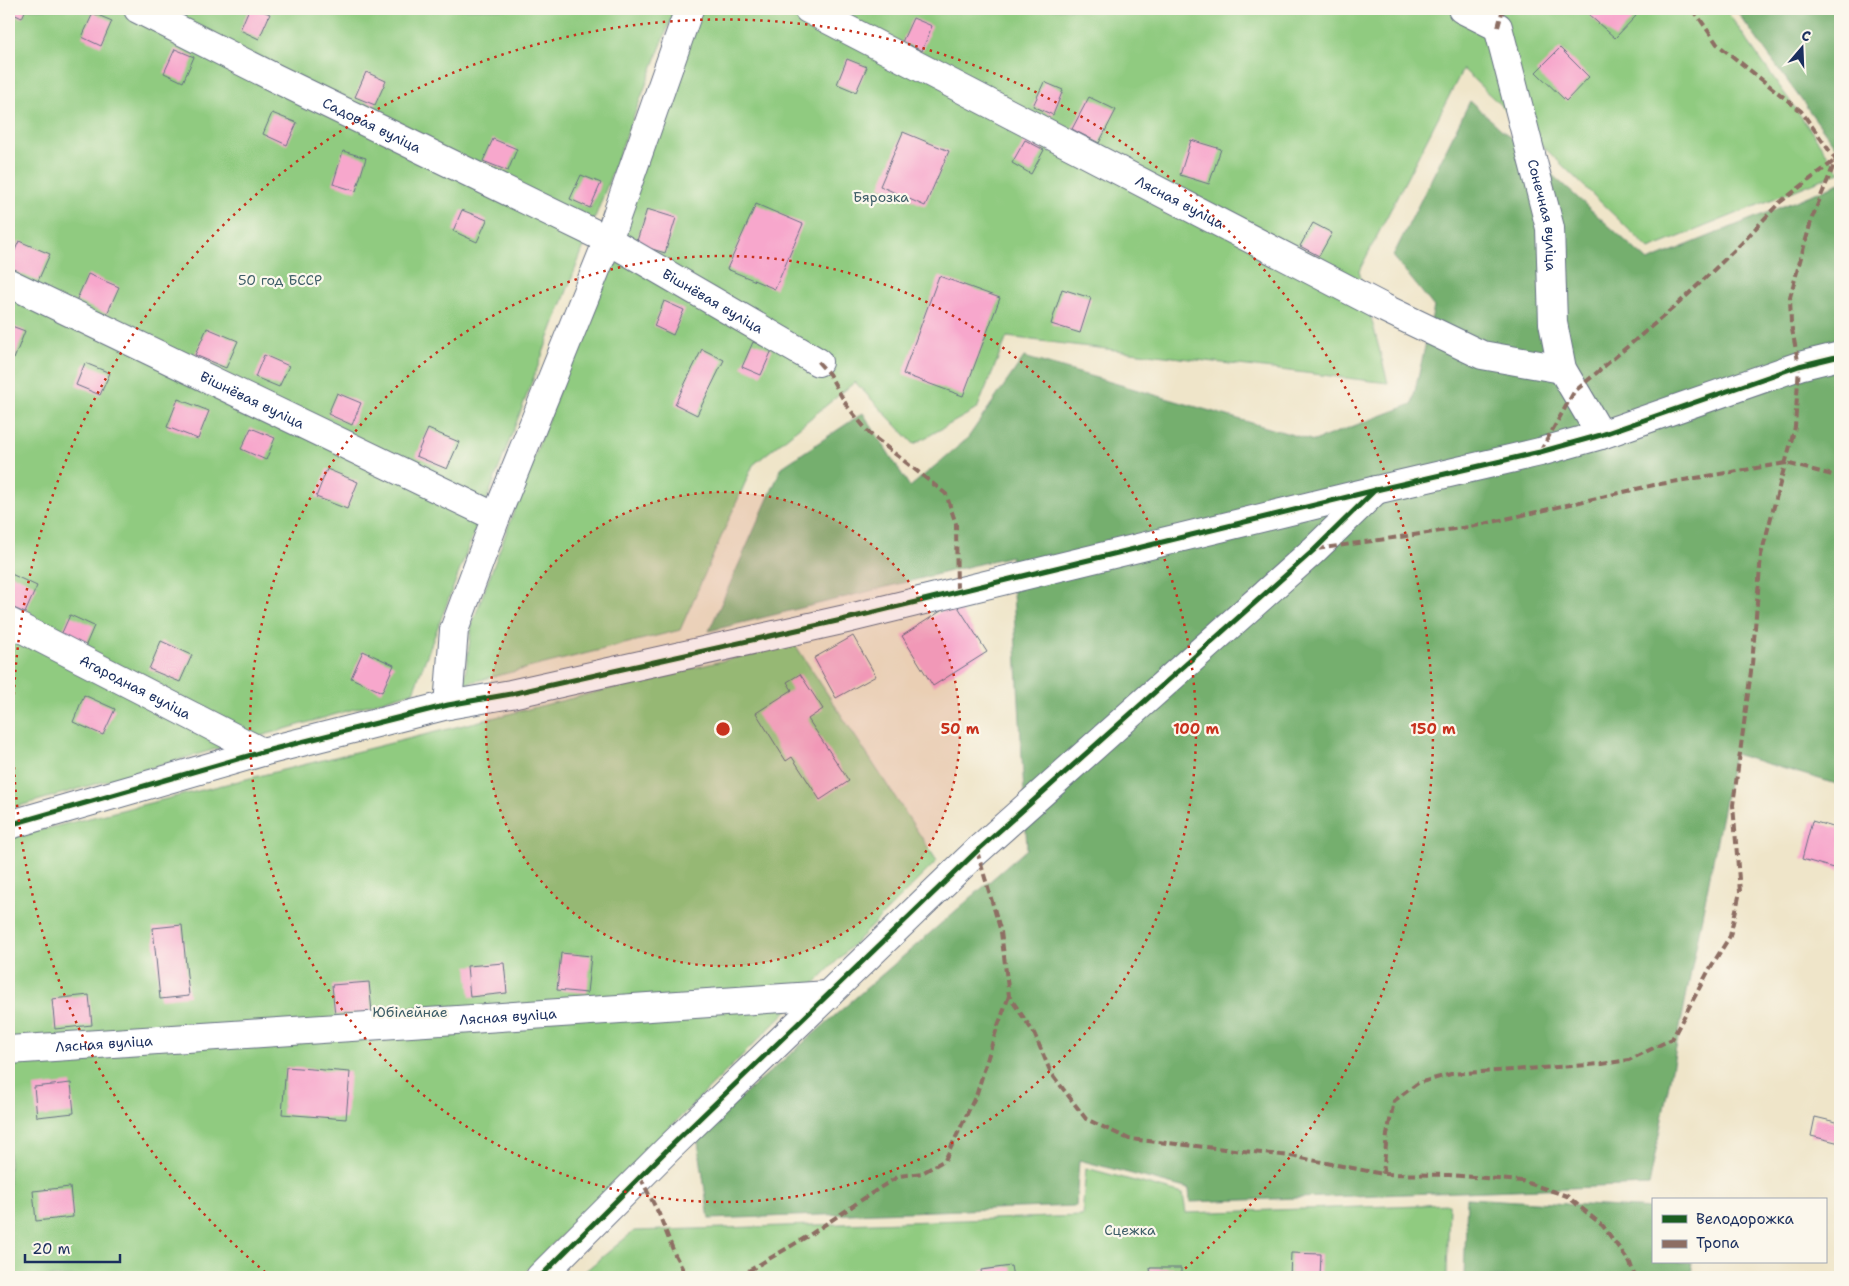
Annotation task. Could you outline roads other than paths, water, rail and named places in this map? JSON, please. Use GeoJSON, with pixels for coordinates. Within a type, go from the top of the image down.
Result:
{"type":"FeatureCollection","features":[{"type":"Feature","properties":{"kind":"street","name":"Садовая вуліца"},"geometry":{"type":"LineString","coordinates":[[138,9],[608,240]]}},
{"type":"Feature","properties":{"kind":"street"},"geometry":{"type":"LineString","coordinates":[[448,705],[454,630],[496,517],[608,240],[689,9]]}},
{"type":"Feature","properties":{"kind":"street","name":"Лясная вуліца"},"geometry":{"type":"LineString","coordinates":[[808,9],[1376,303],[1482,355],[1562,369]]}},
{"type":"Feature","properties":{"kind":"street","name":"Сонечная вуліца"},"geometry":{"type":"LineString","coordinates":[[1462,9],[1498,27],[1550,228],[1553,323],[1562,369],[1601,435]]}},
{"type":"Feature","properties":{"kind":"street","name":"Вішнёвая вуліца"},"geometry":{"type":"LineString","coordinates":[[608,240],[818,362]]}},
{"type":"Feature","properties":{"kind":"street","name":"Вішнёвая вуліца"},"geometry":{"type":"LineString","coordinates":[[9,282],[496,517]]}},
{"type":"Feature","properties":{"kind":"street"},"geometry":{"type":"LineString","coordinates":[[9,825],[262,752],[448,705],[511,694],[846,619],[1540,452],[1601,435],[1799,366],[1840,356]]}},
{"type":"Feature","properties":{"kind":"street"},"geometry":{"type":"LineString","coordinates":[[540,1277],[668,1149],[977,851],[1314,550],[1376,490]]}},
{"type":"Feature","properties":{"kind":"street","name":"Агародная вуліца"},"geometry":{"type":"LineString","coordinates":[[9,622],[262,752]]}},
{"type":"Feature","properties":{"kind":"street","name":"Лясная вуліца"},"geometry":{"type":"LineString","coordinates":[[9,1050],[828,995]]}},
{"type":"Feature","properties":{"kind":"park label","name":"Бярозка"},"geometry":{"type":"Point","coordinates":[881,197]}},
{"type":"Feature","properties":{"kind":"park label","name":"50 год БССР"},"geometry":{"type":"Point","coordinates":[280,280]}},
{"type":"Feature","properties":{"kind":"park label","name":"Юбілейнае"},"geometry":{"type":"Point","coordinates":[410,1012]}},
{"type":"Feature","properties":{"kind":"park label","name":"Сцежка"},"geometry":{"type":"Point","coordinates":[1130,1230]}}]}
